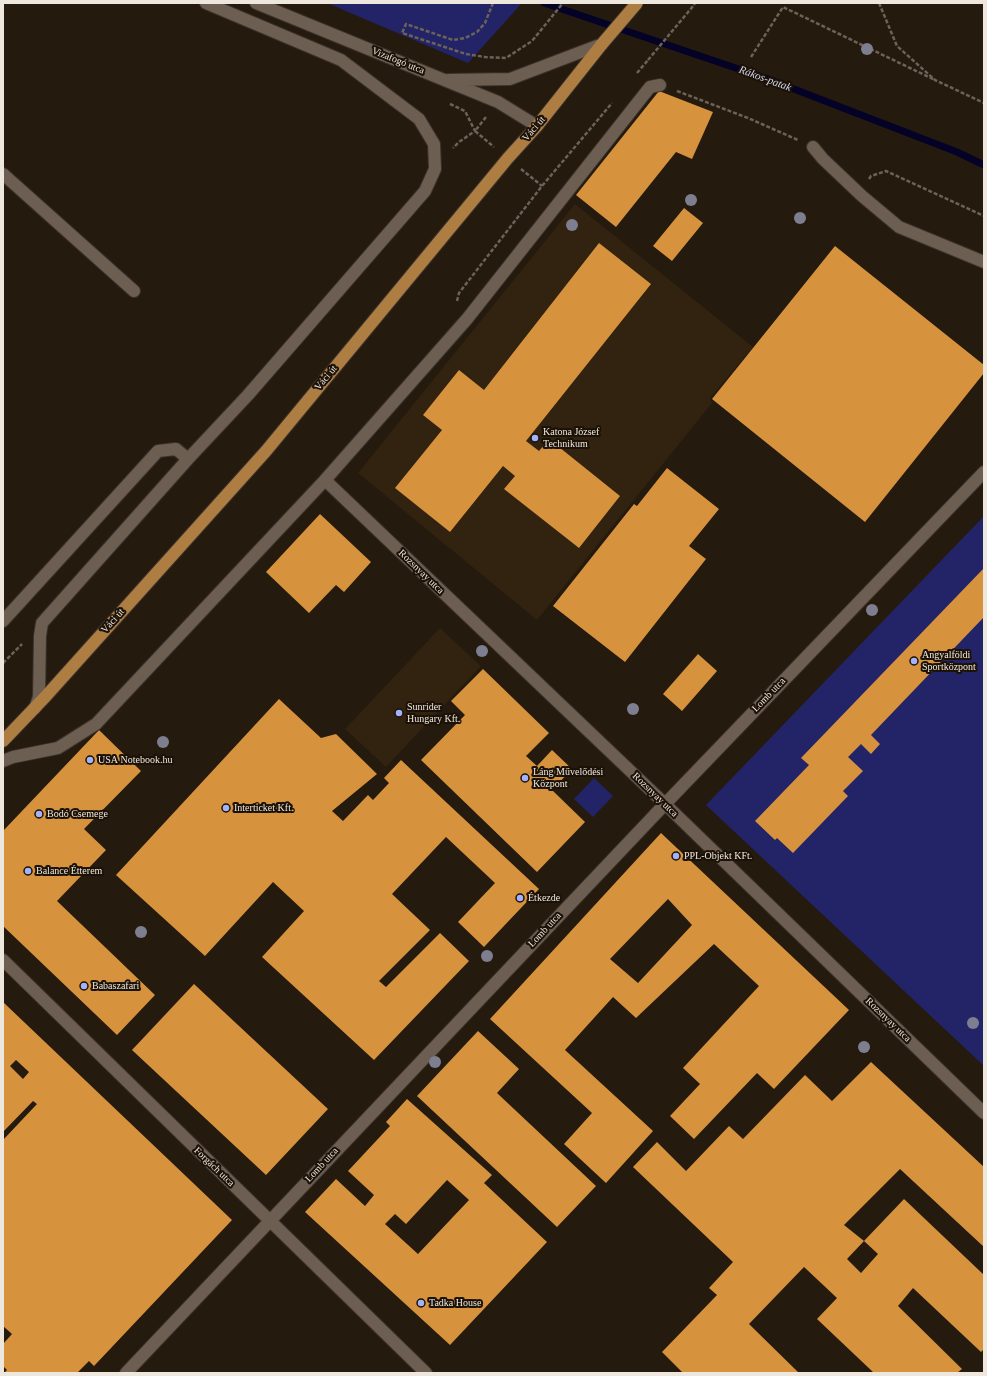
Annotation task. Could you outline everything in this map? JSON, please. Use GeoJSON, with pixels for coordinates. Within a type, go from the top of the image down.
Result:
{"type":"FeatureCollection","features":[{"type":"Feature","properties":{"kind":"main road","name":"Váci út"},"geometry":{"type":"LineString","coordinates":[[3,741],[35,708],[266,451],[503,164],[537,126],[602,44],[637,3]]}},
{"type":"Feature","properties":{"kind":"street"},"geometry":{"type":"LineString","coordinates":[[35,708],[39,697],[40,636],[42,624],[188,459],[248,395],[424,190],[435,169],[434,144],[419,119],[341,60],[206,3]]}},
{"type":"Feature","properties":{"kind":"street","name":"Vizafogó utca"},"geometry":{"type":"LineString","coordinates":[[256,3],[498,102],[537,126]]}},
{"type":"Feature","properties":{"kind":"street"},"geometry":{"type":"LineString","coordinates":[[443,80],[510,79],[602,44]]}},
{"type":"Feature","properties":{"kind":"street"},"geometry":{"type":"LineString","coordinates":[[3,761],[13,757],[58,748],[96,724],[325,480],[470,314],[650,87],[660,85]]}},
{"type":"Feature","properties":{"kind":"street"},"geometry":{"type":"LineString","coordinates":[[813,147],[823,159],[862,196],[899,227],[984,262]]}},
{"type":"Feature","properties":{"kind":"street"},"geometry":{"type":"LineString","coordinates":[[3,174],[134,291]]}},
{"type":"Feature","properties":{"kind":"street"},"geometry":{"type":"LineString","coordinates":[[3,621],[158,451],[176,449],[188,459]]}},
{"type":"Feature","properties":{"kind":"street","name":"Lomb utca"},"geometry":{"type":"LineString","coordinates":[[126,1373],[665,804],[984,472]]}},
{"type":"Feature","properties":{"kind":"street","name":"Rozsnyay utca"},"geometry":{"type":"LineString","coordinates":[[325,480],[665,804],[984,1113]]}},
{"type":"Feature","properties":{"kind":"street","name":"Forgách utca"},"geometry":{"type":"LineString","coordinates":[[3,960],[426,1373]]}},
{"type":"Feature","properties":{"kind":"path"},"geometry":{"type":"LineString","coordinates":[[493,3],[485,23],[477,32],[465,38],[453,40],[406,24],[402,33],[466,54],[506,58],[532,41],[563,3]]}},
{"type":"Feature","properties":{"kind":"path"},"geometry":{"type":"LineString","coordinates":[[879,3],[897,46],[936,80]]}},
{"type":"Feature","properties":{"kind":"path"},"geometry":{"type":"LineString","coordinates":[[633,78],[695,4]]}},
{"type":"Feature","properties":{"kind":"path"},"geometry":{"type":"LineString","coordinates":[[751,57],[783,7],[984,103]]}},
{"type":"Feature","properties":{"kind":"path"},"geometry":{"type":"LineString","coordinates":[[660,85],[748,118],[813,147]]}},
{"type":"Feature","properties":{"kind":"path"},"geometry":{"type":"LineString","coordinates":[[470,314],[456,301],[459,293],[542,186],[613,102]]}},
{"type":"Feature","properties":{"kind":"path"},"geometry":{"type":"LineString","coordinates":[[459,142],[475,131]]}},
{"type":"Feature","properties":{"kind":"path"},"geometry":{"type":"LineString","coordinates":[[862,196],[871,176],[886,170],[984,216]]}},
{"type":"Feature","properties":{"kind":"shaded area"},"geometry":{"type":"Polygon","coordinates":[[[327,3],[522,3],[468,63],[327,3]]]}},
{"type":"Feature","properties":{"kind":"shaded area","name":"Katona József Technikum"},"geometry":{"type":"Polygon","coordinates":[[[575,204],[753,347],[710,398],[712,403],[537,620],[358,473],[575,204]]]}},
{"type":"Feature","properties":{"kind":"shaded area","name":"Angyalföldi Sportközpont"},"geometry":{"type":"Polygon","coordinates":[[[984,516],[984,1066],[706,805],[984,516]]]}},
{"type":"Feature","properties":{"kind":"shaded area","name":"Sunrider Hungary Kft."},"geometry":{"type":"Polygon","coordinates":[[[440,628],[481,666],[386,767],[345,729],[440,628]]]}},
{"type":"Feature","properties":{"kind":"shaded area"},"geometry":{"type":"Polygon","coordinates":[[[594,778],[613,796],[593,817],[574,799],[594,778]]]}},
{"type":"Feature","properties":{"kind":"building"},"geometry":{"type":"Polygon","coordinates":[[[659,91],[713,112],[692,159],[676,152],[616,227],[576,195],[659,91]]]}},
{"type":"Feature","properties":{"kind":"building"},"geometry":{"type":"Polygon","coordinates":[[[684,208],[703,223],[672,261],[653,246],[684,208]]]}},
{"type":"Feature","properties":{"kind":"building"},"geometry":{"type":"Polygon","coordinates":[[[599,243],[651,284],[526,441],[539,451],[549,439],[620,496],[579,548],[504,489],[515,476],[503,466],[450,532],[395,488],[442,430],[423,415],[459,370],[484,390],[599,243]]]}},
{"type":"Feature","properties":{"kind":"building"},"geometry":{"type":"Polygon","coordinates":[[[835,246],[984,365],[984,373],[865,522],[712,399],[835,246]]]}},
{"type":"Feature","properties":{"kind":"building"},"geometry":{"type":"Polygon","coordinates":[[[667,468],[719,509],[689,546],[706,559],[625,662],[553,606],[634,504],[637,506],[667,468]]]}},
{"type":"Feature","properties":{"kind":"building"},"geometry":{"type":"Polygon","coordinates":[[[320,514],[371,562],[344,592],[336,585],[309,613],[266,572],[320,514]]]}},
{"type":"Feature","properties":{"kind":"building"},"geometry":{"type":"Polygon","coordinates":[[[984,568],[984,617],[871,735],[880,744],[871,754],[861,744],[848,757],[863,771],[843,791],[848,796],[793,853],[777,838],[775,840],[755,821],[809,765],[801,758],[984,568]]]}},
{"type":"Feature","properties":{"kind":"building"},"geometry":{"type":"Polygon","coordinates":[[[698,654],[717,671],[682,711],[663,694],[698,654]]]}},
{"type":"Feature","properties":{"kind":"building"},"geometry":{"type":"Polygon","coordinates":[[[483,669],[549,733],[526,756],[537,766],[552,750],[572,769],[552,790],[585,822],[537,872],[421,760],[465,715],[451,701],[483,669]]]}},
{"type":"Feature","properties":{"kind":"building"},"geometry":{"type":"Polygon","coordinates":[[[279,699],[321,738],[336,734],[377,774],[332,811],[343,821],[368,795],[373,800],[389,783],[384,778],[401,760],[539,889],[484,947],[458,922],[495,883],[446,837],[392,894],[430,930],[379,981],[386,987],[440,933],[469,961],[374,1060],[262,957],[304,911],[273,882],[205,956],[116,875],[279,699]]]}},
{"type":"Feature","properties":{"kind":"building"},"geometry":{"type":"Polygon","coordinates":[[[99,730],[141,771],[84,829],[106,850],[57,901],[155,995],[117,1035],[3,926],[3,831],[99,730]]]}},
{"type":"Feature","properties":{"kind":"building"},"geometry":{"type":"Polygon","coordinates":[[[661,833],[849,1010],[774,1089],[757,1073],[694,1139],[670,1116],[700,1084],[683,1068],[759,986],[714,944],[636,1018],[613,997],[565,1050],[653,1131],[606,1183],[564,1144],[592,1113],[490,1019],[661,833]],[[668,899],[610,959],[638,983],[692,925],[668,899]]]}},
{"type":"Feature","properties":{"kind":"building"},"geometry":{"type":"Polygon","coordinates":[[[194,984],[328,1109],[266,1175],[132,1050],[194,984]]]}},
{"type":"Feature","properties":{"kind":"building"},"geometry":{"type":"Polygon","coordinates":[[[3,1002],[232,1220],[94,1366],[89,1361],[77,1373],[4,1373],[7,1370],[3,1366],[3,1344],[12,1334],[3,1326],[3,1140],[37,1104],[33,1101],[3,1132],[3,1002]],[[16,1060],[10,1066],[23,1079],[29,1072],[16,1060]]]}},
{"type":"Feature","properties":{"kind":"building"},"geometry":{"type":"Polygon","coordinates":[[[478,1031],[519,1069],[497,1093],[596,1186],[557,1227],[417,1096],[478,1031]]]}},
{"type":"Feature","properties":{"kind":"building"},"geometry":{"type":"Polygon","coordinates":[[[871,1062],[984,1167],[984,1247],[900,1169],[844,1225],[864,1241],[904,1199],[984,1275],[984,1349],[981,1352],[913,1288],[898,1306],[962,1369],[957,1373],[874,1373],[817,1319],[837,1298],[804,1267],[749,1324],[799,1373],[683,1373],[662,1352],[717,1295],[709,1288],[733,1262],[633,1167],[657,1142],[686,1171],[729,1126],[743,1139],[805,1075],[832,1101],[871,1062]],[[864,1241],[847,1259],[861,1273],[878,1254],[864,1241]]]}},
{"type":"Feature","properties":{"kind":"building"},"geometry":{"type":"Polygon","coordinates":[[[407,1099],[492,1175],[484,1183],[547,1242],[450,1345],[305,1212],[336,1179],[365,1206],[374,1195],[348,1171],[390,1126],[386,1122],[407,1099]],[[447,1180],[406,1224],[395,1214],[385,1224],[418,1254],[469,1200],[447,1180]]]}},
{"type":"Feature","properties":{"kind":"waterway","name":"Rákos-patak"},"geometry":{"type":"LineString","coordinates":[[544,3],[768,79],[957,152],[984,165]]}},
{"type":"Feature","properties":{"kind":"place","name":"Katona József Technikum"},"geometry":{"type":"Point","coordinates":[535,438]}},
{"type":"Feature","properties":{"kind":"place","name":"Angyalföldi Sportközpont"},"geometry":{"type":"Point","coordinates":[914,661]}},
{"type":"Feature","properties":{"kind":"place","name":"Sunrider Hungary Kft."},"geometry":{"type":"Point","coordinates":[399,713]}},
{"type":"Feature","properties":{"kind":"place","name":"USA Notebook.hu"},"geometry":{"type":"Point","coordinates":[90,760]}},
{"type":"Feature","properties":{"kind":"place","name":"Láng Művelődési Központ"},"geometry":{"type":"Point","coordinates":[525,778]}},
{"type":"Feature","properties":{"kind":"place","name":"Interticket Kft."},"geometry":{"type":"Point","coordinates":[226,808]}},
{"type":"Feature","properties":{"kind":"place","name":"Bodó Csemege"},"geometry":{"type":"Point","coordinates":[39,814]}},
{"type":"Feature","properties":{"kind":"place","name":"PPL-Objekt KFt."},"geometry":{"type":"Point","coordinates":[676,856]}},
{"type":"Feature","properties":{"kind":"place","name":"Balance Étterem"},"geometry":{"type":"Point","coordinates":[28,871]}},
{"type":"Feature","properties":{"kind":"place","name":"Étkezde"},"geometry":{"type":"Point","coordinates":[520,898]}},
{"type":"Feature","properties":{"kind":"place","name":"Babaszafari"},"geometry":{"type":"Point","coordinates":[84,986]}},
{"type":"Feature","properties":{"kind":"place","name":"Tadka House"},"geometry":{"type":"Point","coordinates":[421,1303]}}]}
